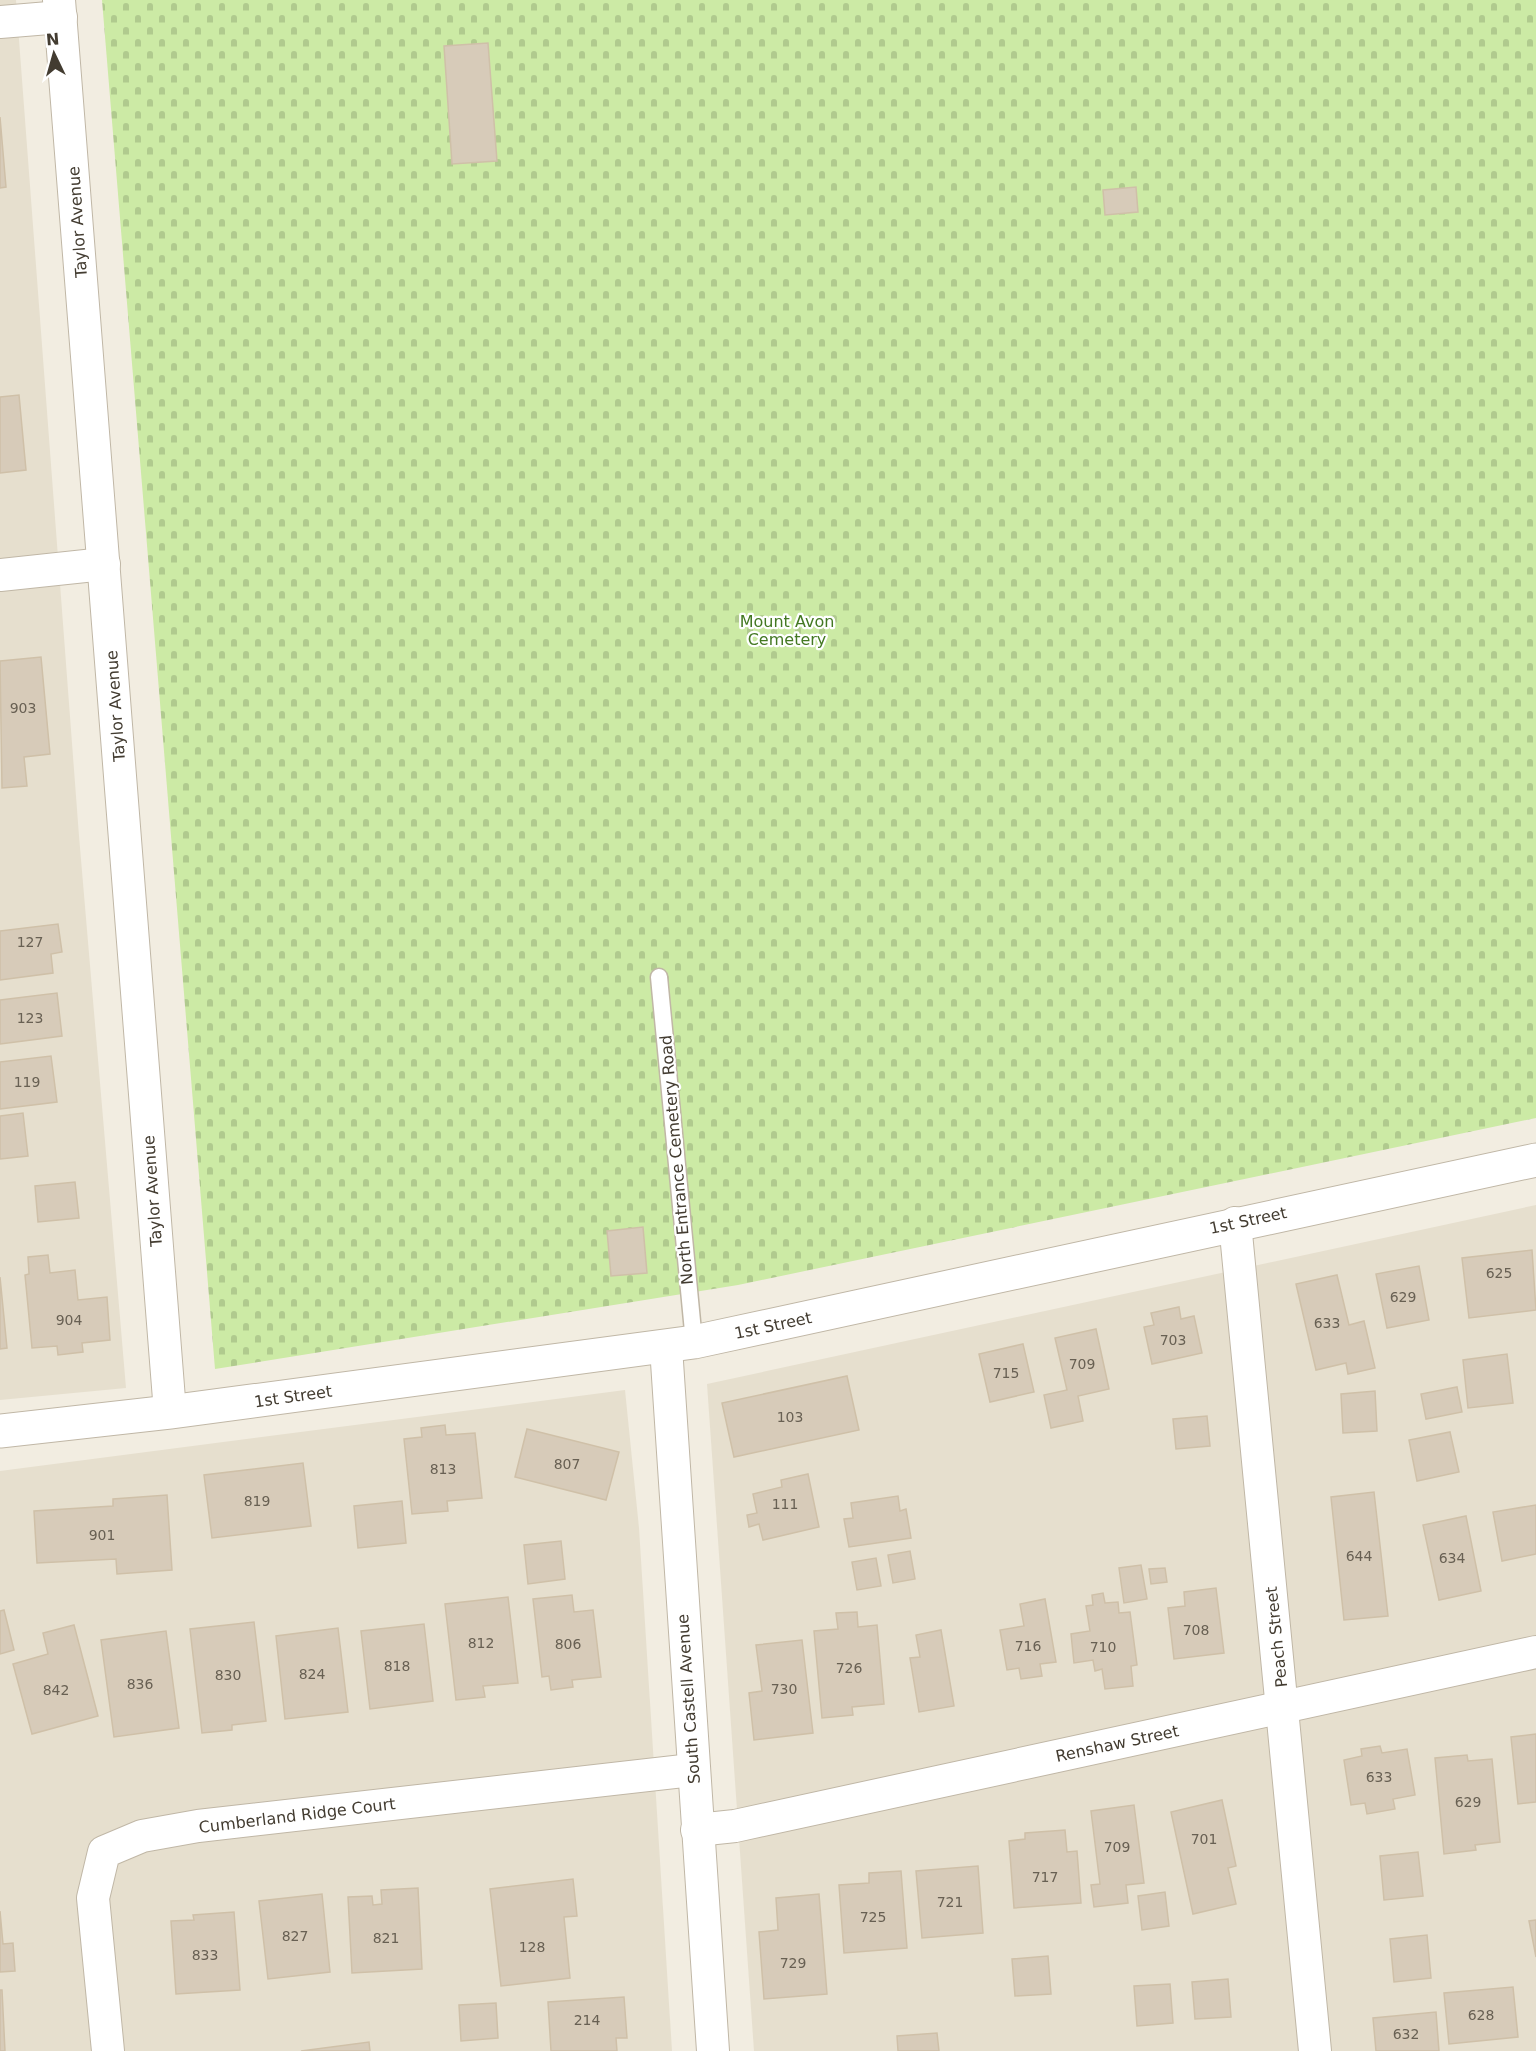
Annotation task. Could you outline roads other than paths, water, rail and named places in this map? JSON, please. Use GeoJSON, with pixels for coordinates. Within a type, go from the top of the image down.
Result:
{"type":"FeatureCollection","features":[{"type":"Feature","properties":{"kind":"street"},"geometry":{"type":"LineString","coordinates":[[0,22],[60,8]]}},
{"type":"Feature","properties":{"kind":"street","name":"Taylor Avenue"},"geometry":{"type":"LineString","coordinates":[[60,8],[170,1412]]}},
{"type":"Feature","properties":{"kind":"street"},"geometry":{"type":"LineString","coordinates":[[0,575],[104,564]]}},
{"type":"Feature","properties":{"kind":"street","name":"1st Street"},"geometry":{"type":"LineString","coordinates":[[0,1431],[170,1412],[680,1344],[1234,1223],[1536,1160]]}},
{"type":"Feature","properties":{"kind":"street","name":"Peach Street"},"geometry":{"type":"LineString","coordinates":[[1234,1223],[1315,2051]]}},
{"type":"Feature","properties":{"kind":"street","name":"South Castell Avenue"},"geometry":{"type":"LineString","coordinates":[[680,1344],[692,1770],[713,2051]]}},
{"type":"Feature","properties":{"kind":"street","name":"Renshaw Street"},"geometry":{"type":"LineString","coordinates":[[697,1830],[735,1826],[1536,1652]]}},
{"type":"Feature","properties":{"kind":"street","name":"Cumberland Ridge Court"},"geometry":{"type":"LineString","coordinates":[[108,2051],[93,1898],[104,1852],[142,1836],[198,1826],[692,1770]]}},
{"type":"Feature","properties":{"kind":"lane","name":"North Entrance Cemetery Road"},"geometry":{"type":"LineString","coordinates":[[659,978],[680,1344]]}},
{"type":"Feature","properties":{"kind":"park label","name":"Mount Avon Cemetery"},"geometry":{"type":"Point","coordinates":[787,630]}}]}
